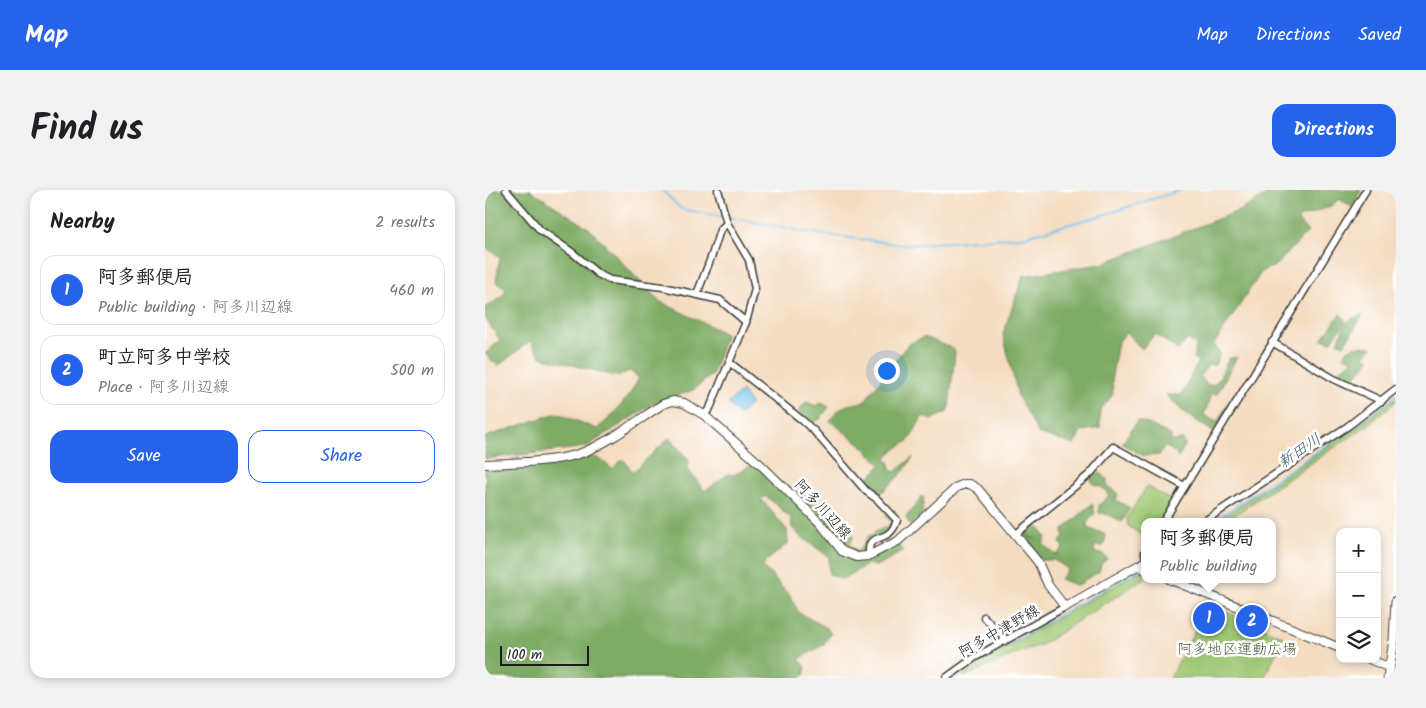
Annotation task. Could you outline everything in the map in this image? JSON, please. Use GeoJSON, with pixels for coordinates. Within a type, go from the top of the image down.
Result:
{"type":"FeatureCollection","features":[{"type":"Feature","properties":{"kind":"highway"},"geometry":{"type":"LineString","coordinates":[[1388,678],[1393,669],[1396,601]]}},
{"type":"Feature","properties":{"kind":"main road","name":"阿多川辺線"},"geometry":{"type":"LineString","coordinates":[[485,464],[526,462],[573,455],[601,444],[663,404],[673,401],[684,403],[705,416],[761,465],[821,524],[842,551],[857,557],[868,556]]}},
{"type":"Feature","properties":{"kind":"main road"},"geometry":{"type":"LineString","coordinates":[[868,556],[898,541],[953,489],[970,484],[978,489],[1038,562],[1048,585],[1065,607],[1141,567]]}},
{"type":"Feature","properties":{"kind":"main road"},"geometry":{"type":"LineString","coordinates":[[1179,583],[1336,646]]}},
{"type":"Feature","properties":{"kind":"main road"},"geometry":{"type":"LineString","coordinates":[[1379,663],[1393,669]]}},
{"type":"Feature","properties":{"kind":"street"},"geometry":{"type":"LineString","coordinates":[[506,190],[540,230],[573,253],[598,274],[610,280],[697,294],[720,300],[746,322]]}},
{"type":"Feature","properties":{"kind":"street"},"geometry":{"type":"LineString","coordinates":[[705,416],[746,322],[755,289],[755,281],[749,260],[727,223],[719,190]]}},
{"type":"Feature","properties":{"kind":"street"},"geometry":{"type":"LineString","coordinates":[[1165,518],[1366,190]]}},
{"type":"Feature","properties":{"kind":"street"},"geometry":{"type":"LineString","coordinates":[[697,294],[713,255],[720,230],[727,223]]}},
{"type":"Feature","properties":{"kind":"street"},"geometry":{"type":"LineString","coordinates":[[1272,342],[1334,379],[1382,401]]}},
{"type":"Feature","properties":{"kind":"street"},"geometry":{"type":"LineString","coordinates":[[729,362],[802,420],[866,491],[877,499],[897,520],[890,532],[871,544],[868,556]]}},
{"type":"Feature","properties":{"kind":"street"},"geometry":{"type":"LineString","coordinates":[[1209,518],[1382,401],[1396,389]]}},
{"type":"Feature","properties":{"kind":"street"},"geometry":{"type":"LineString","coordinates":[[1016,534],[1089,474],[1113,447],[1184,486]]}},
{"type":"Feature","properties":{"kind":"street","name":"阿多中津野線"},"geometry":{"type":"LineString","coordinates":[[946,678],[974,658],[1065,607]]}},
{"type":"Feature","properties":{"kind":"street"},"geometry":{"type":"LineString","coordinates":[[984,616],[1006,640]]}},
{"type":"Feature","properties":{"kind":"green space"},"geometry":{"type":"Polygon","coordinates":[[[485,190],[530,190],[590,229],[659,301],[726,334],[712,375],[693,390],[649,406],[586,447],[485,459],[485,437],[557,413],[597,429],[621,406],[639,378],[630,371],[616,376],[541,357],[530,341],[498,366],[485,354],[500,340],[485,318],[485,308],[503,296],[506,289],[496,282],[500,257],[485,247],[485,190]]]}},
{"type":"Feature","properties":{"kind":"green space"},"geometry":{"type":"Polygon","coordinates":[[[1275,190],[1361,190],[1352,207],[1339,199],[1331,206],[1297,219],[1308,232],[1275,266],[1262,271],[1214,344],[1220,353],[1215,365],[1208,365],[1200,376],[1207,385],[1213,385],[1219,379],[1229,358],[1237,357],[1217,394],[1205,394],[1211,397],[1204,415],[1214,421],[1219,420],[1227,405],[1230,405],[1213,432],[1181,410],[1166,395],[1181,395],[1198,362],[1194,358],[1196,345],[1188,339],[1178,350],[1155,334],[1142,349],[1126,333],[1118,342],[1112,375],[1113,394],[1100,411],[1100,428],[1081,431],[1074,445],[1038,433],[1018,396],[1003,334],[1023,276],[1101,264],[1241,210],[1275,190]]]}},
{"type":"Feature","properties":{"kind":"green space"},"geometry":{"type":"Polygon","coordinates":[[[1340,314],[1346,321],[1331,342],[1322,339],[1340,314]]]}},
{"type":"Feature","properties":{"kind":"green space"},"geometry":{"type":"Polygon","coordinates":[[[1363,315],[1344,345],[1338,343],[1348,321],[1363,315]]]}},
{"type":"Feature","properties":{"kind":"green space"},"geometry":{"type":"Polygon","coordinates":[[[924,337],[954,349],[949,407],[947,412],[931,420],[923,416],[910,439],[889,455],[886,459],[890,463],[890,470],[895,472],[913,457],[904,471],[878,496],[865,481],[881,465],[859,443],[830,421],[840,409],[864,402],[908,344],[924,337]]]}},
{"type":"Feature","properties":{"kind":"green space"},"geometry":{"type":"Polygon","coordinates":[[[1355,346],[1372,347],[1365,356],[1370,360],[1348,383],[1333,375],[1353,360],[1343,356],[1346,351],[1355,346]]]}},
{"type":"Feature","properties":{"kind":"green space"},"geometry":{"type":"Polygon","coordinates":[[[1396,398],[1396,401],[1372,422],[1230,518],[1222,518],[1396,398]]]}},
{"type":"Feature","properties":{"kind":"green space"},"geometry":{"type":"Polygon","coordinates":[[[806,402],[816,406],[821,403],[829,407],[820,419],[813,423],[798,412],[806,402]]]}},
{"type":"Feature","properties":{"kind":"green space"},"geometry":{"type":"Polygon","coordinates":[[[1137,421],[1149,424],[1172,436],[1170,441],[1183,440],[1185,445],[1178,458],[1176,453],[1165,446],[1159,455],[1144,456],[1122,444],[1137,421]]]}},
{"type":"Feature","properties":{"kind":"green space"},"geometry":{"type":"Polygon","coordinates":[[[669,438],[689,460],[688,470],[705,491],[728,474],[734,475],[753,464],[825,508],[854,536],[850,544],[858,552],[868,536],[889,525],[891,522],[885,515],[887,514],[894,521],[892,525],[869,542],[865,553],[898,545],[904,551],[876,566],[868,564],[842,579],[829,574],[829,557],[799,535],[792,528],[791,518],[766,496],[761,499],[787,530],[788,543],[762,565],[790,596],[799,613],[824,626],[831,633],[823,645],[799,659],[806,667],[804,675],[799,678],[485,678],[485,469],[593,457],[600,459],[612,469],[623,459],[633,472],[669,438]]]}},
{"type":"Feature","properties":{"kind":"green space"},"geometry":{"type":"Polygon","coordinates":[[[1094,473],[1101,473],[1107,479],[1107,485],[1118,494],[1116,500],[1130,508],[1122,522],[1106,514],[1099,513],[1099,505],[1108,497],[1108,492],[1100,486],[1093,484],[1090,477],[1094,473]]]}},
{"type":"Feature","properties":{"kind":"green space"},"geometry":{"type":"Polygon","coordinates":[[[1147,486],[1172,501],[1162,518],[1141,518],[1141,534],[1128,526],[1127,518],[1147,486]]]}},
{"type":"Feature","properties":{"kind":"green space"},"geometry":{"type":"Polygon","coordinates":[[[920,497],[924,497],[922,514],[910,526],[906,517],[920,497]]]}},
{"type":"Feature","properties":{"kind":"green space"},"geometry":{"type":"Polygon","coordinates":[[[1092,504],[1095,513],[1087,523],[1087,528],[1105,534],[1103,546],[1094,546],[1095,553],[1103,554],[1107,559],[1101,564],[1099,572],[1082,581],[1082,584],[1077,586],[1060,579],[1068,569],[1054,560],[1040,560],[1024,536],[1036,539],[1021,533],[1035,523],[1046,537],[1043,544],[1056,555],[1063,548],[1060,542],[1064,537],[1063,530],[1092,504]]]}},
{"type":"Feature","properties":{"kind":"green space"},"geometry":{"type":"Polygon","coordinates":[[[1141,571],[1141,581],[1041,645],[1027,649],[964,677],[963,675],[979,663],[1141,571]]]}},
{"type":"Feature","properties":{"kind":"green space","name":"阿多地区運動広場"},"geometry":{"type":"Polygon","coordinates":[[[1222,610],[1284,637],[1264,678],[1170,678],[1197,627],[1211,633],[1222,610]]]}},
{"type":"Feature","properties":{"kind":"water"},"geometry":{"type":"Polygon","coordinates":[[[742,391],[751,404],[739,415],[728,403],[742,391]]]}},
{"type":"Feature","properties":{"kind":"waterway"},"geometry":{"type":"LineString","coordinates":[[662,190],[681,209],[724,217]]}},
{"type":"Feature","properties":{"kind":"waterway"},"geometry":{"type":"LineString","coordinates":[[728,217],[812,233],[904,245],[1022,237],[1103,215],[1181,190]]}},
{"type":"Feature","properties":{"kind":"waterway","name":"新田川"},"geometry":{"type":"LineString","coordinates":[[1218,518],[1354,427],[1396,395]]}},
{"type":"Feature","properties":{"kind":"waterway","name":"新田川"},"geometry":{"type":"LineString","coordinates":[[1118,581],[1140,569]]}},
{"type":"Feature","properties":{"kind":"waterway","name":"新田川"},"geometry":{"type":"LineString","coordinates":[[955,678],[978,661],[1110,586]]}},
{"type":"Feature","properties":{"kind":"place","name":"阿多郵便局"},"geometry":{"type":"Point","coordinates":[1209,618]}},
{"type":"Feature","properties":{"kind":"place","name":"町立阿多中学校"},"geometry":{"type":"Point","coordinates":[1252,621]}}]}
